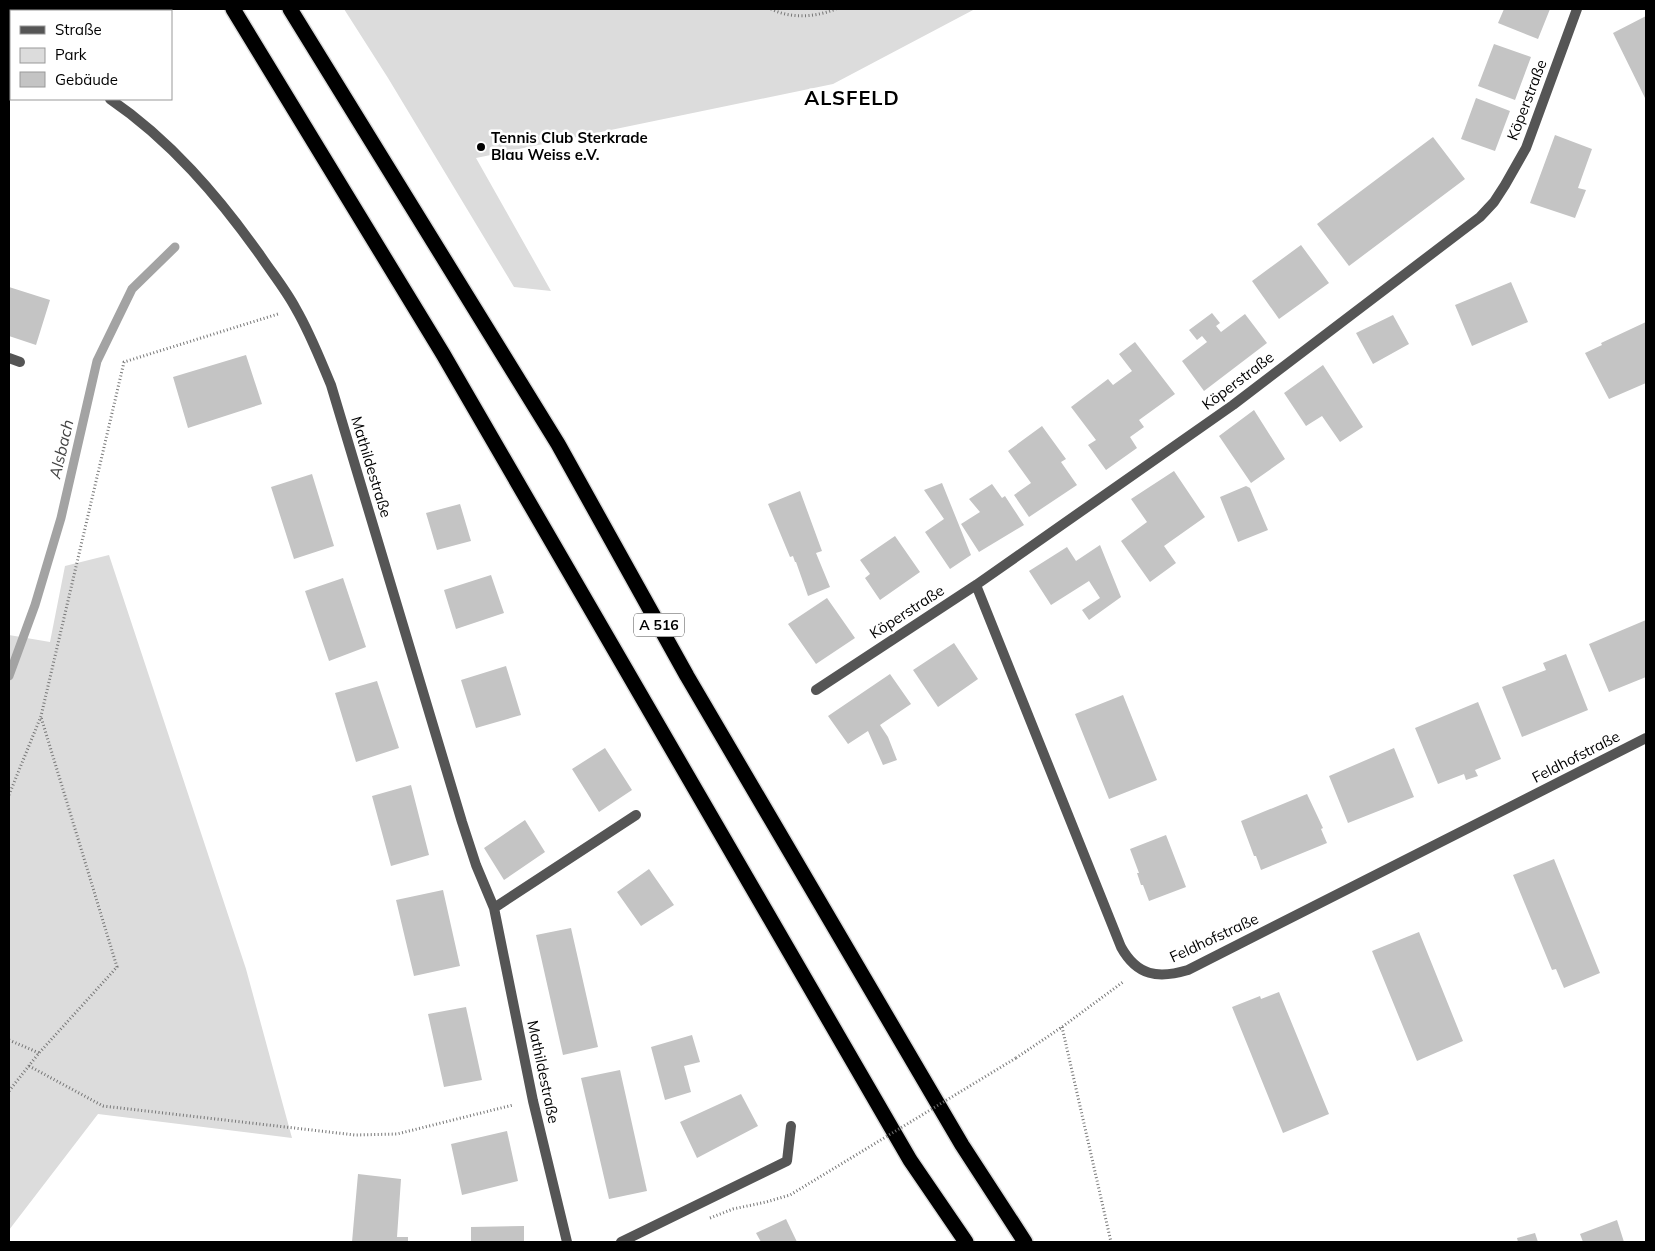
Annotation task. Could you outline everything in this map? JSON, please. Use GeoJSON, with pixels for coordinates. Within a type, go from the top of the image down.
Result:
{"type":"FeatureCollection","features":[{"type":"Feature","properties":{"kind":"highway"},"geometry":{"type":"LineString","coordinates":[[233,9],[443,354],[910,1160],[966,1242]]}},
{"type":"Feature","properties":{"kind":"highway","name":"A 516"},"geometry":{"type":"LineString","coordinates":[[290,9],[558,444],[687,676],[952,1128],[1026,1242]]}},
{"type":"Feature","properties":{"kind":"street","name":"Köperstraße"},"geometry":{"type":"LineString","coordinates":[[816,690],[976,585],[1232,405],[1480,217],[1494,202],[1526,148],[1577,9]]}},
{"type":"Feature","properties":{"kind":"street","name":"Mathildestraße"},"geometry":{"type":"LineString","coordinates":[[111,100],[166,145],[201,180],[231,215],[296,309],[331,385],[462,822],[476,865],[494,908],[533,1101],[567,1242]]}},
{"type":"Feature","properties":{"kind":"street"},"geometry":{"type":"LineString","coordinates":[[9,358],[20,362]]}},
{"type":"Feature","properties":{"kind":"street"},"geometry":{"type":"LineString","coordinates":[[976,585],[1121,947],[1130,961],[1140,969]]}},
{"type":"Feature","properties":{"kind":"street","name":"Feldhofstraße"},"geometry":{"type":"LineString","coordinates":[[1140,969],[1156,975],[1172,975],[1188,970],[1646,738]]}},
{"type":"Feature","properties":{"kind":"street"},"geometry":{"type":"LineString","coordinates":[[494,908],[636,815]]}},
{"type":"Feature","properties":{"kind":"street"},"geometry":{"type":"LineString","coordinates":[[621,1242],[787,1160],[791,1126]]}},
{"type":"Feature","properties":{"kind":"path"},"geometry":{"type":"LineString","coordinates":[[771,9],[783,15],[820,15],[836,9]]}},
{"type":"Feature","properties":{"kind":"path"},"geometry":{"type":"LineString","coordinates":[[9,795],[41,716],[124,362],[296,309]]}},
{"type":"Feature","properties":{"kind":"path"},"geometry":{"type":"LineString","coordinates":[[9,1091],[39,1053],[117,966],[41,716]]}},
{"type":"Feature","properties":{"kind":"path"},"geometry":{"type":"LineString","coordinates":[[710,1218],[733,1209],[790,1195],[1016,1058],[1062,1028],[1140,969]]}},
{"type":"Feature","properties":{"kind":"path"},"geometry":{"type":"LineString","coordinates":[[1062,1028],[1111,1242]]}},
{"type":"Feature","properties":{"kind":"path"},"geometry":{"type":"LineString","coordinates":[[9,1040],[39,1053]]}},
{"type":"Feature","properties":{"kind":"path"},"geometry":{"type":"LineString","coordinates":[[29,1066],[103,1106],[355,1135],[397,1134],[533,1101]]}},
{"type":"Feature","properties":{"kind":"green space","name":"Tennis Club Sterkrade Blau Weiss e.V."},"geometry":{"type":"Polygon","coordinates":[[[344,9],[975,9],[833,84],[476,158],[551,291],[514,287],[388,78],[344,9]]]}},
{"type":"Feature","properties":{"kind":"green space"},"geometry":{"type":"Polygon","coordinates":[[[109,555],[246,969],[292,1138],[98,1114],[9,1230],[9,635],[50,642],[65,566],[109,555]]]}},
{"type":"Feature","properties":{"kind":"building"},"geometry":{"type":"Polygon","coordinates":[[[1504,9],[1550,9],[1538,39],[1498,23],[1504,9]]]}},
{"type":"Feature","properties":{"kind":"building"},"geometry":{"type":"Polygon","coordinates":[[[1646,16],[1646,100],[1613,33],[1646,16]]]}},
{"type":"Feature","properties":{"kind":"building"},"geometry":{"type":"Polygon","coordinates":[[[1494,44],[1531,57],[1515,100],[1478,86],[1494,44]]]}},
{"type":"Feature","properties":{"kind":"building"},"geometry":{"type":"Polygon","coordinates":[[[1476,98],[1510,111],[1495,151],[1461,139],[1476,98]]]}},
{"type":"Feature","properties":{"kind":"building"},"geometry":{"type":"Polygon","coordinates":[[[1555,135],[1592,149],[1578,188],[1586,190],[1575,218],[1530,203],[1555,135]]]}},
{"type":"Feature","properties":{"kind":"building"},"geometry":{"type":"Polygon","coordinates":[[[1433,137],[1465,179],[1349,266],[1317,224],[1433,137]]]}},
{"type":"Feature","properties":{"kind":"building"},"geometry":{"type":"Polygon","coordinates":[[[1301,245],[1329,283],[1279,319],[1252,281],[1301,245]]]}},
{"type":"Feature","properties":{"kind":"building"},"geometry":{"type":"Polygon","coordinates":[[[1511,282],[1528,322],[1472,346],[1455,305],[1511,282]]]}},
{"type":"Feature","properties":{"kind":"building"},"geometry":{"type":"Polygon","coordinates":[[[9,287],[50,300],[36,345],[9,336],[9,287]]]}},
{"type":"Feature","properties":{"kind":"building"},"geometry":{"type":"Polygon","coordinates":[[[1212,313],[1220,323],[1216,326],[1221,332],[1245,314],[1267,343],[1204,391],[1182,361],[1207,342],[1202,336],[1197,340],[1189,330],[1212,313]]]}},
{"type":"Feature","properties":{"kind":"building"},"geometry":{"type":"Polygon","coordinates":[[[1393,315],[1409,344],[1373,364],[1356,333],[1393,315]]]}},
{"type":"Feature","properties":{"kind":"building"},"geometry":{"type":"Polygon","coordinates":[[[1646,322],[1646,383],[1609,399],[1585,353],[1602,345],[1601,343],[1646,322]]]}},
{"type":"Feature","properties":{"kind":"building"},"geometry":{"type":"Polygon","coordinates":[[[1135,342],[1175,394],[1139,420],[1144,427],[1130,437],[1137,448],[1106,470],[1088,445],[1096,440],[1071,407],[1108,379],[1113,385],[1132,371],[1119,354],[1135,342]]]}},
{"type":"Feature","properties":{"kind":"building"},"geometry":{"type":"Polygon","coordinates":[[[246,355],[262,404],[188,428],[173,377],[246,355]]]}},
{"type":"Feature","properties":{"kind":"building"},"geometry":{"type":"Polygon","coordinates":[[[1323,365],[1363,427],[1340,442],[1322,416],[1306,426],[1284,393],[1323,365]]]}},
{"type":"Feature","properties":{"kind":"building"},"geometry":{"type":"Polygon","coordinates":[[[1254,410],[1285,459],[1251,483],[1219,436],[1254,410]]]}},
{"type":"Feature","properties":{"kind":"building"},"geometry":{"type":"Polygon","coordinates":[[[1042,426],[1066,459],[1061,462],[1077,485],[1029,517],[1014,495],[1031,483],[1008,451],[1042,426]]]}},
{"type":"Feature","properties":{"kind":"building"},"geometry":{"type":"Polygon","coordinates":[[[1174,471],[1205,517],[1164,546],[1176,563],[1150,582],[1121,541],[1147,522],[1131,499],[1174,471]]]}},
{"type":"Feature","properties":{"kind":"building"},"geometry":{"type":"Polygon","coordinates":[[[312,474],[334,546],[294,559],[271,487],[312,474]]]}},
{"type":"Feature","properties":{"kind":"building"},"geometry":{"type":"Polygon","coordinates":[[[942,483],[971,555],[950,569],[925,532],[944,519],[924,490],[942,483]]]}},
{"type":"Feature","properties":{"kind":"building"},"geometry":{"type":"Polygon","coordinates":[[[992,484],[1002,498],[1005,496],[1024,525],[979,552],[961,524],[980,512],[969,499],[992,484]]]}},
{"type":"Feature","properties":{"kind":"building"},"geometry":{"type":"Polygon","coordinates":[[[1246,486],[1250,488],[1268,530],[1238,542],[1220,497],[1246,486]]]}},
{"type":"Feature","properties":{"kind":"building"},"geometry":{"type":"Polygon","coordinates":[[[800,491],[822,551],[816,553],[830,587],[808,596],[796,562],[793,556],[790,557],[768,504],[800,491]]]}},
{"type":"Feature","properties":{"kind":"building"},"geometry":{"type":"Polygon","coordinates":[[[460,504],[471,541],[437,550],[426,513],[460,504]]]}},
{"type":"Feature","properties":{"kind":"building"},"geometry":{"type":"Polygon","coordinates":[[[895,536],[920,572],[880,600],[865,578],[870,574],[860,560],[895,536]]]}},
{"type":"Feature","properties":{"kind":"building"},"geometry":{"type":"Polygon","coordinates":[[[1100,545],[1121,597],[1089,620],[1082,610],[1100,598],[1089,581],[1051,605],[1029,571],[1067,547],[1076,561],[1100,545]]]}},
{"type":"Feature","properties":{"kind":"building"},"geometry":{"type":"Polygon","coordinates":[[[491,575],[504,613],[456,629],[444,590],[491,575]]]}},
{"type":"Feature","properties":{"kind":"building"},"geometry":{"type":"Polygon","coordinates":[[[343,578],[366,647],[329,661],[305,591],[343,578]]]}},
{"type":"Feature","properties":{"kind":"building"},"geometry":{"type":"Polygon","coordinates":[[[827,598],[855,638],[816,664],[788,624],[827,598]]]}},
{"type":"Feature","properties":{"kind":"building"},"geometry":{"type":"Polygon","coordinates":[[[1646,620],[1646,677],[1609,692],[1589,644],[1646,620]]]}},
{"type":"Feature","properties":{"kind":"building"},"geometry":{"type":"Polygon","coordinates":[[[954,643],[978,679],[938,707],[913,670],[954,643]]]}},
{"type":"Feature","properties":{"kind":"building"},"geometry":{"type":"Polygon","coordinates":[[[1566,654],[1588,710],[1522,737],[1502,687],[1546,670],[1543,663],[1566,654]]]}},
{"type":"Feature","properties":{"kind":"building"},"geometry":{"type":"Polygon","coordinates":[[[506,666],[521,715],[476,728],[461,680],[506,666]]]}},
{"type":"Feature","properties":{"kind":"building"},"geometry":{"type":"Polygon","coordinates":[[[890,674],[911,704],[880,725],[888,737],[897,760],[883,765],[868,731],[848,744],[828,716],[890,674]]]}},
{"type":"Feature","properties":{"kind":"building"},"geometry":{"type":"Polygon","coordinates":[[[377,681],[399,748],[356,762],[335,693],[377,681]]]}},
{"type":"Feature","properties":{"kind":"building"},"geometry":{"type":"Polygon","coordinates":[[[1123,695],[1157,780],[1109,799],[1075,714],[1123,695]]]}},
{"type":"Feature","properties":{"kind":"building"},"geometry":{"type":"Polygon","coordinates":[[[1478,702],[1501,759],[1475,770],[1478,776],[1466,780],[1464,774],[1438,784],[1415,728],[1478,702]]]}},
{"type":"Feature","properties":{"kind":"building"},"geometry":{"type":"Polygon","coordinates":[[[605,748],[632,790],[599,812],[572,769],[605,748]]]}},
{"type":"Feature","properties":{"kind":"building"},"geometry":{"type":"Polygon","coordinates":[[[1394,748],[1414,797],[1348,823],[1329,776],[1394,748]]]}},
{"type":"Feature","properties":{"kind":"building"},"geometry":{"type":"Polygon","coordinates":[[[411,785],[429,855],[391,866],[372,796],[411,785]]]}},
{"type":"Feature","properties":{"kind":"building"},"geometry":{"type":"Polygon","coordinates":[[[1307,794],[1323,828],[1321,829],[1327,843],[1261,870],[1241,821],[1307,794]]]}},
{"type":"Feature","properties":{"kind":"building"},"geometry":{"type":"Polygon","coordinates":[[[525,820],[545,852],[504,880],[484,848],[525,820]]]}},
{"type":"Feature","properties":{"kind":"building"},"geometry":{"type":"Polygon","coordinates":[[[1166,835],[1186,887],[1149,901],[1143,885],[1141,885],[1137,873],[1139,873],[1130,849],[1166,835]]]}},
{"type":"Feature","properties":{"kind":"building"},"geometry":{"type":"Polygon","coordinates":[[[1554,859],[1600,973],[1564,988],[1556,969],[1552,970],[1513,875],[1554,859]]]}},
{"type":"Feature","properties":{"kind":"building"},"geometry":{"type":"Polygon","coordinates":[[[649,869],[674,905],[641,926],[617,892],[649,869]]]}},
{"type":"Feature","properties":{"kind":"building"},"geometry":{"type":"Polygon","coordinates":[[[443,890],[460,966],[414,976],[396,900],[443,890]]]}},
{"type":"Feature","properties":{"kind":"building"},"geometry":{"type":"Polygon","coordinates":[[[571,928],[598,1047],[563,1055],[536,935],[571,928]]]}},
{"type":"Feature","properties":{"kind":"building"},"geometry":{"type":"Polygon","coordinates":[[[1419,932],[1463,1041],[1417,1061],[1372,951],[1419,932]]]}},
{"type":"Feature","properties":{"kind":"building"},"geometry":{"type":"Polygon","coordinates":[[[1279,992],[1329,1114],[1283,1133],[1232,1007],[1260,996],[1261,999],[1279,992]]]}},
{"type":"Feature","properties":{"kind":"building"},"geometry":{"type":"Polygon","coordinates":[[[466,1007],[482,1080],[444,1087],[428,1014],[466,1007]]]}},
{"type":"Feature","properties":{"kind":"building"},"geometry":{"type":"Polygon","coordinates":[[[692,1035],[700,1062],[684,1066],[691,1092],[665,1100],[651,1047],[692,1035]]]}},
{"type":"Feature","properties":{"kind":"building"},"geometry":{"type":"Polygon","coordinates":[[[620,1070],[647,1191],[609,1199],[581,1078],[620,1070]]]}},
{"type":"Feature","properties":{"kind":"building"},"geometry":{"type":"Polygon","coordinates":[[[741,1094],[758,1126],[697,1158],[680,1122],[741,1094]]]}},
{"type":"Feature","properties":{"kind":"building"},"geometry":{"type":"Polygon","coordinates":[[[507,1131],[518,1181],[462,1195],[451,1144],[507,1131]]]}},
{"type":"Feature","properties":{"kind":"building"},"geometry":{"type":"Polygon","coordinates":[[[358,1174],[401,1179],[397,1237],[408,1237],[408,1242],[352,1242],[358,1174]]]}},
{"type":"Feature","properties":{"kind":"building"},"geometry":{"type":"Polygon","coordinates":[[[786,1219],[797,1242],[761,1242],[756,1233],[786,1219]]]}},
{"type":"Feature","properties":{"kind":"building"},"geometry":{"type":"Polygon","coordinates":[[[1617,1220],[1624,1242],[1583,1242],[1580,1234],[1617,1220]]]}},
{"type":"Feature","properties":{"kind":"building"},"geometry":{"type":"Polygon","coordinates":[[[524,1226],[524,1242],[471,1242],[471,1227],[524,1226]]]}},
{"type":"Feature","properties":{"kind":"building"},"geometry":{"type":"Polygon","coordinates":[[[1535,1233],[1538,1242],[1518,1242],[1517,1238],[1535,1233]]]}},
{"type":"Feature","properties":{"kind":"waterway","name":"Alsbach"},"geometry":{"type":"LineString","coordinates":[[9,676],[35,605],[61,518],[97,361],[132,289],[175,247]]}},
{"type":"Feature","properties":{"kind":"place","name":"Tennis Club Sterkrade Blau Weiss e.V."},"geometry":{"type":"Point","coordinates":[481,147]}},
{"type":"Feature","properties":{"kind":"district","name":"ALSFELD"},"geometry":{"type":"Point","coordinates":[852,98]}}]}
